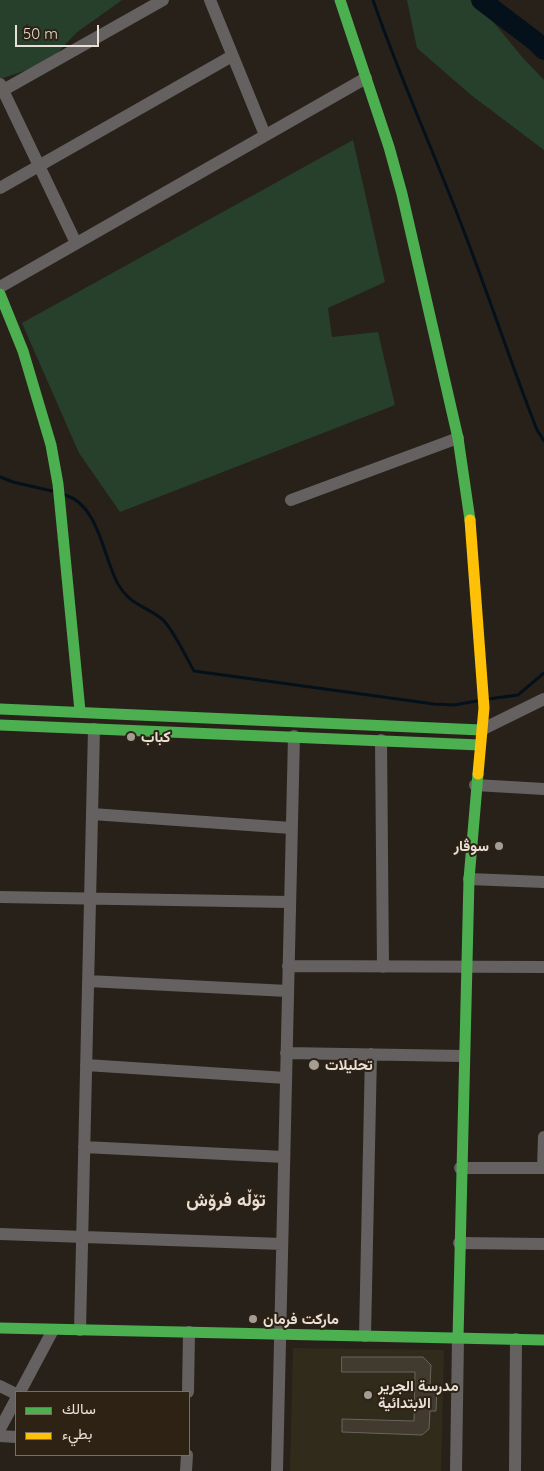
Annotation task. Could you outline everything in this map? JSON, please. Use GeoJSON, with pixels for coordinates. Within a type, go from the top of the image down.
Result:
{"type":"FeatureCollection","features":[{"type":"Feature","properties":{"kind":"main road"},"geometry":{"type":"LineString","coordinates":[[340,0],[389,147],[402,194],[458,438],[473,540],[484,708],[469,879],[460,1168],[458,1338]]}},
{"type":"Feature","properties":{"kind":"main road"},"geometry":{"type":"LineString","coordinates":[[0,294],[23,351],[51,445],[58,484],[80,711]]}},
{"type":"Feature","properties":{"kind":"main road"},"geometry":{"type":"LineString","coordinates":[[0,709],[481,730]]}},
{"type":"Feature","properties":{"kind":"main road"},"geometry":{"type":"LineString","coordinates":[[0,725],[480,745]]}},
{"type":"Feature","properties":{"kind":"main road"},"geometry":{"type":"LineString","coordinates":[[395,741],[396,726]]}},
{"type":"Feature","properties":{"kind":"main road"},"geometry":{"type":"LineString","coordinates":[[0,1328],[544,1340]]}},
{"type":"Feature","properties":{"kind":"street"},"geometry":{"type":"LineString","coordinates":[[76,243],[1,89],[163,0]]}},
{"type":"Feature","properties":{"kind":"street"},"geometry":{"type":"LineString","coordinates":[[210,0],[265,135]]}},
{"type":"Feature","properties":{"kind":"street"},"geometry":{"type":"LineString","coordinates":[[0,188],[232,56]]}},
{"type":"Feature","properties":{"kind":"street"},"geometry":{"type":"LineString","coordinates":[[0,286],[366,78]]}},
{"type":"Feature","properties":{"kind":"street"},"geometry":{"type":"LineString","coordinates":[[291,500],[458,438]]}},
{"type":"Feature","properties":{"kind":"street"},"geometry":{"type":"LineString","coordinates":[[481,730],[544,700]]}},
{"type":"Feature","properties":{"kind":"street"},"geometry":{"type":"LineString","coordinates":[[80,1330],[94,729]]}},
{"type":"Feature","properties":{"kind":"street"},"geometry":{"type":"LineString","coordinates":[[277,1471],[288,991],[288,902],[294,736]]}},
{"type":"Feature","properties":{"kind":"street"},"geometry":{"type":"LineString","coordinates":[[381,740],[383,967]]}},
{"type":"Feature","properties":{"kind":"street"},"geometry":{"type":"LineString","coordinates":[[476,785],[544,789]]}},
{"type":"Feature","properties":{"kind":"street"},"geometry":{"type":"LineString","coordinates":[[92,814],[291,828]]}},
{"type":"Feature","properties":{"kind":"street"},"geometry":{"type":"LineString","coordinates":[[469,879],[544,882]]}},
{"type":"Feature","properties":{"kind":"street"},"geometry":{"type":"LineString","coordinates":[[0,897],[288,902]]}},
{"type":"Feature","properties":{"kind":"street"},"geometry":{"type":"LineString","coordinates":[[288,966],[544,967]]}},
{"type":"Feature","properties":{"kind":"street"},"geometry":{"type":"LineString","coordinates":[[88,982],[288,991]]}},
{"type":"Feature","properties":{"kind":"street"},"geometry":{"type":"LineString","coordinates":[[286,1053],[463,1056]]}},
{"type":"Feature","properties":{"kind":"street"},"geometry":{"type":"LineString","coordinates":[[365,1336],[371,1054]]}},
{"type":"Feature","properties":{"kind":"street"},"geometry":{"type":"LineString","coordinates":[[86,1065],[286,1078]]}},
{"type":"Feature","properties":{"kind":"street"},"geometry":{"type":"LineString","coordinates":[[460,1168],[544,1168],[544,1137]]}},
{"type":"Feature","properties":{"kind":"street"},"geometry":{"type":"LineString","coordinates":[[84,1147],[284,1157]]}},
{"type":"Feature","properties":{"kind":"street"},"geometry":{"type":"LineString","coordinates":[[0,1234],[282,1244]]}},
{"type":"Feature","properties":{"kind":"street"},"geometry":{"type":"LineString","coordinates":[[459,1243],[544,1244]]}},
{"type":"Feature","properties":{"kind":"street"},"geometry":{"type":"LineString","coordinates":[[21,1391],[53,1330]]}},
{"type":"Feature","properties":{"kind":"street"},"geometry":{"type":"LineString","coordinates":[[188,1391],[189,1332]]}},
{"type":"Feature","properties":{"kind":"street"},"geometry":{"type":"LineString","coordinates":[[456,1471],[458,1338]]}},
{"type":"Feature","properties":{"kind":"street"},"geometry":{"type":"LineString","coordinates":[[514,1471],[516,1339]]}},
{"type":"Feature","properties":{"kind":"street"},"geometry":{"type":"LineString","coordinates":[[0,1386],[15,1394]]}},
{"type":"Feature","properties":{"kind":"street"},"geometry":{"type":"LineString","coordinates":[[0,1429],[15,1401]]}},
{"type":"Feature","properties":{"kind":"street"},"geometry":{"type":"LineString","coordinates":[[0,1436],[15,1437]]}},
{"type":"Feature","properties":{"kind":"street"},"geometry":{"type":"LineString","coordinates":[[186,1471],[187,1456]]}},
{"type":"Feature","properties":{"kind":"shaded area","name":"مدرسة الجرير الابتدائية"},"geometry":{"type":"Polygon","coordinates":[[[293,1348],[444,1350],[441,1471],[290,1471],[293,1348]]]}},
{"type":"Feature","properties":{"kind":"green space"},"geometry":{"type":"Polygon","coordinates":[[[0,0],[122,0],[76,33],[48,63],[0,79],[0,0]]]}},
{"type":"Feature","properties":{"kind":"green space"},"geometry":{"type":"Polygon","coordinates":[[[407,0],[475,0],[523,58],[544,80],[544,150],[471,95],[417,48],[407,0]]]}},
{"type":"Feature","properties":{"kind":"green space"},"geometry":{"type":"Polygon","coordinates":[[[353,140],[385,282],[328,308],[332,337],[378,332],[395,405],[120,512],[79,453],[22,323],[353,140]]]}},
{"type":"Feature","properties":{"kind":"building"},"geometry":{"type":"Polygon","coordinates":[[[342,1357],[423,1357],[431,1365],[430,1386],[437,1386],[436,1411],[430,1411],[429,1429],[422,1435],[342,1432],[342,1419],[414,1421],[415,1372],[342,1372],[342,1357]]]}},
{"type":"Feature","properties":{"kind":"waterway"},"geometry":{"type":"LineString","coordinates":[[373,0],[462,227],[537,430],[544,441]]}},
{"type":"Feature","properties":{"kind":"waterway"},"geometry":{"type":"LineString","coordinates":[[481,0],[544,50]]}},
{"type":"Feature","properties":{"kind":"waterway"},"geometry":{"type":"LineString","coordinates":[[0,477],[52,491]]}},
{"type":"Feature","properties":{"kind":"waterway"},"geometry":{"type":"LineString","coordinates":[[65,495],[86,509],[93,520],[113,573],[123,591],[133,601],[166,623],[194,671],[434,704],[454,705],[477,701]]}},
{"type":"Feature","properties":{"kind":"waterway"},"geometry":{"type":"LineString","coordinates":[[488,699],[518,695],[544,673]]}},
{"type":"Feature","properties":{"kind":"traffic: fast"},"geometry":{"type":"LineString","coordinates":[[340,0],[389,147],[402,194],[458,438],[470,520]]}},
{"type":"Feature","properties":{"kind":"traffic: fast"},"geometry":{"type":"LineString","coordinates":[[0,294],[23,351],[51,445],[58,484],[80,711]]}},
{"type":"Feature","properties":{"kind":"traffic: fast"},"geometry":{"type":"LineString","coordinates":[[0,709],[481,730]]}},
{"type":"Feature","properties":{"kind":"traffic: fast"},"geometry":{"type":"LineString","coordinates":[[0,725],[480,745]]}},
{"type":"Feature","properties":{"kind":"traffic: fast"},"geometry":{"type":"LineString","coordinates":[[458,1338],[469,879],[478,774]]}},
{"type":"Feature","properties":{"kind":"traffic: fast"},"geometry":{"type":"LineString","coordinates":[[0,1328],[544,1340]]}},
{"type":"Feature","properties":{"kind":"traffic: slow"},"geometry":{"type":"LineString","coordinates":[[470,520],[484,708],[478,774]]}},
{"type":"Feature","properties":{"kind":"place","name":"كباب"},"geometry":{"type":"Point","coordinates":[131,737]}},
{"type":"Feature","properties":{"kind":"place","name":"سوڤار"},"geometry":{"type":"Point","coordinates":[499,846]}},
{"type":"Feature","properties":{"kind":"place","name":"تحلیلات"},"geometry":{"type":"Point","coordinates":[314,1065]}},
{"type":"Feature","properties":{"kind":"place","name":"مارکت فرمان"},"geometry":{"type":"Point","coordinates":[253,1319]}},
{"type":"Feature","properties":{"kind":"place","name":"مدرسة الجرير الابتدائية"},"geometry":{"type":"Point","coordinates":[368,1395]}},
{"type":"Feature","properties":{"kind":"district","name":"تۆڵە فرۆش"},"geometry":{"type":"Point","coordinates":[226,1201]}}]}
